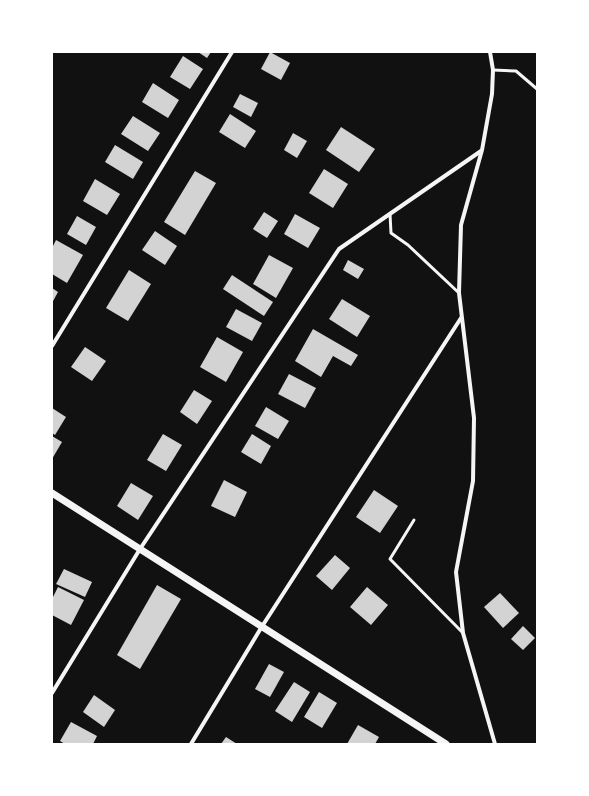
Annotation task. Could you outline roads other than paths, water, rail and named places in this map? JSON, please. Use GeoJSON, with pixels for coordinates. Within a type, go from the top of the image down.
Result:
{"type":"FeatureCollection","features":[{"type":"Feature","properties":{"kind":"street"},"geometry":{"type":"LineString","coordinates":[[52,346],[232,52]]}},
{"type":"Feature","properties":{"kind":"street"},"geometry":{"type":"LineString","coordinates":[[490,52],[493,70],[492,94],[482,150],[461,225],[459,293],[474,418],[473,481],[456,572],[463,633],[495,744]]}},
{"type":"Feature","properties":{"kind":"street"},"geometry":{"type":"LineString","coordinates":[[52,693],[140,549],[338,249],[482,150]]}},
{"type":"Feature","properties":{"kind":"street"},"geometry":{"type":"LineString","coordinates":[[191,744],[261,628],[461,318]]}},
{"type":"Feature","properties":{"kind":"street"},"geometry":{"type":"LineString","coordinates":[[52,493],[261,628],[446,744]]}},
{"type":"Feature","properties":{"kind":"lane"},"geometry":{"type":"LineString","coordinates":[[493,70],[516,71],[537,89]]}},
{"type":"Feature","properties":{"kind":"lane"},"geometry":{"type":"LineString","coordinates":[[390,213],[391,233],[408,245],[459,293]]}},
{"type":"Feature","properties":{"kind":"lane"},"geometry":{"type":"LineString","coordinates":[[414,520],[390,559],[463,633]]}}]}
